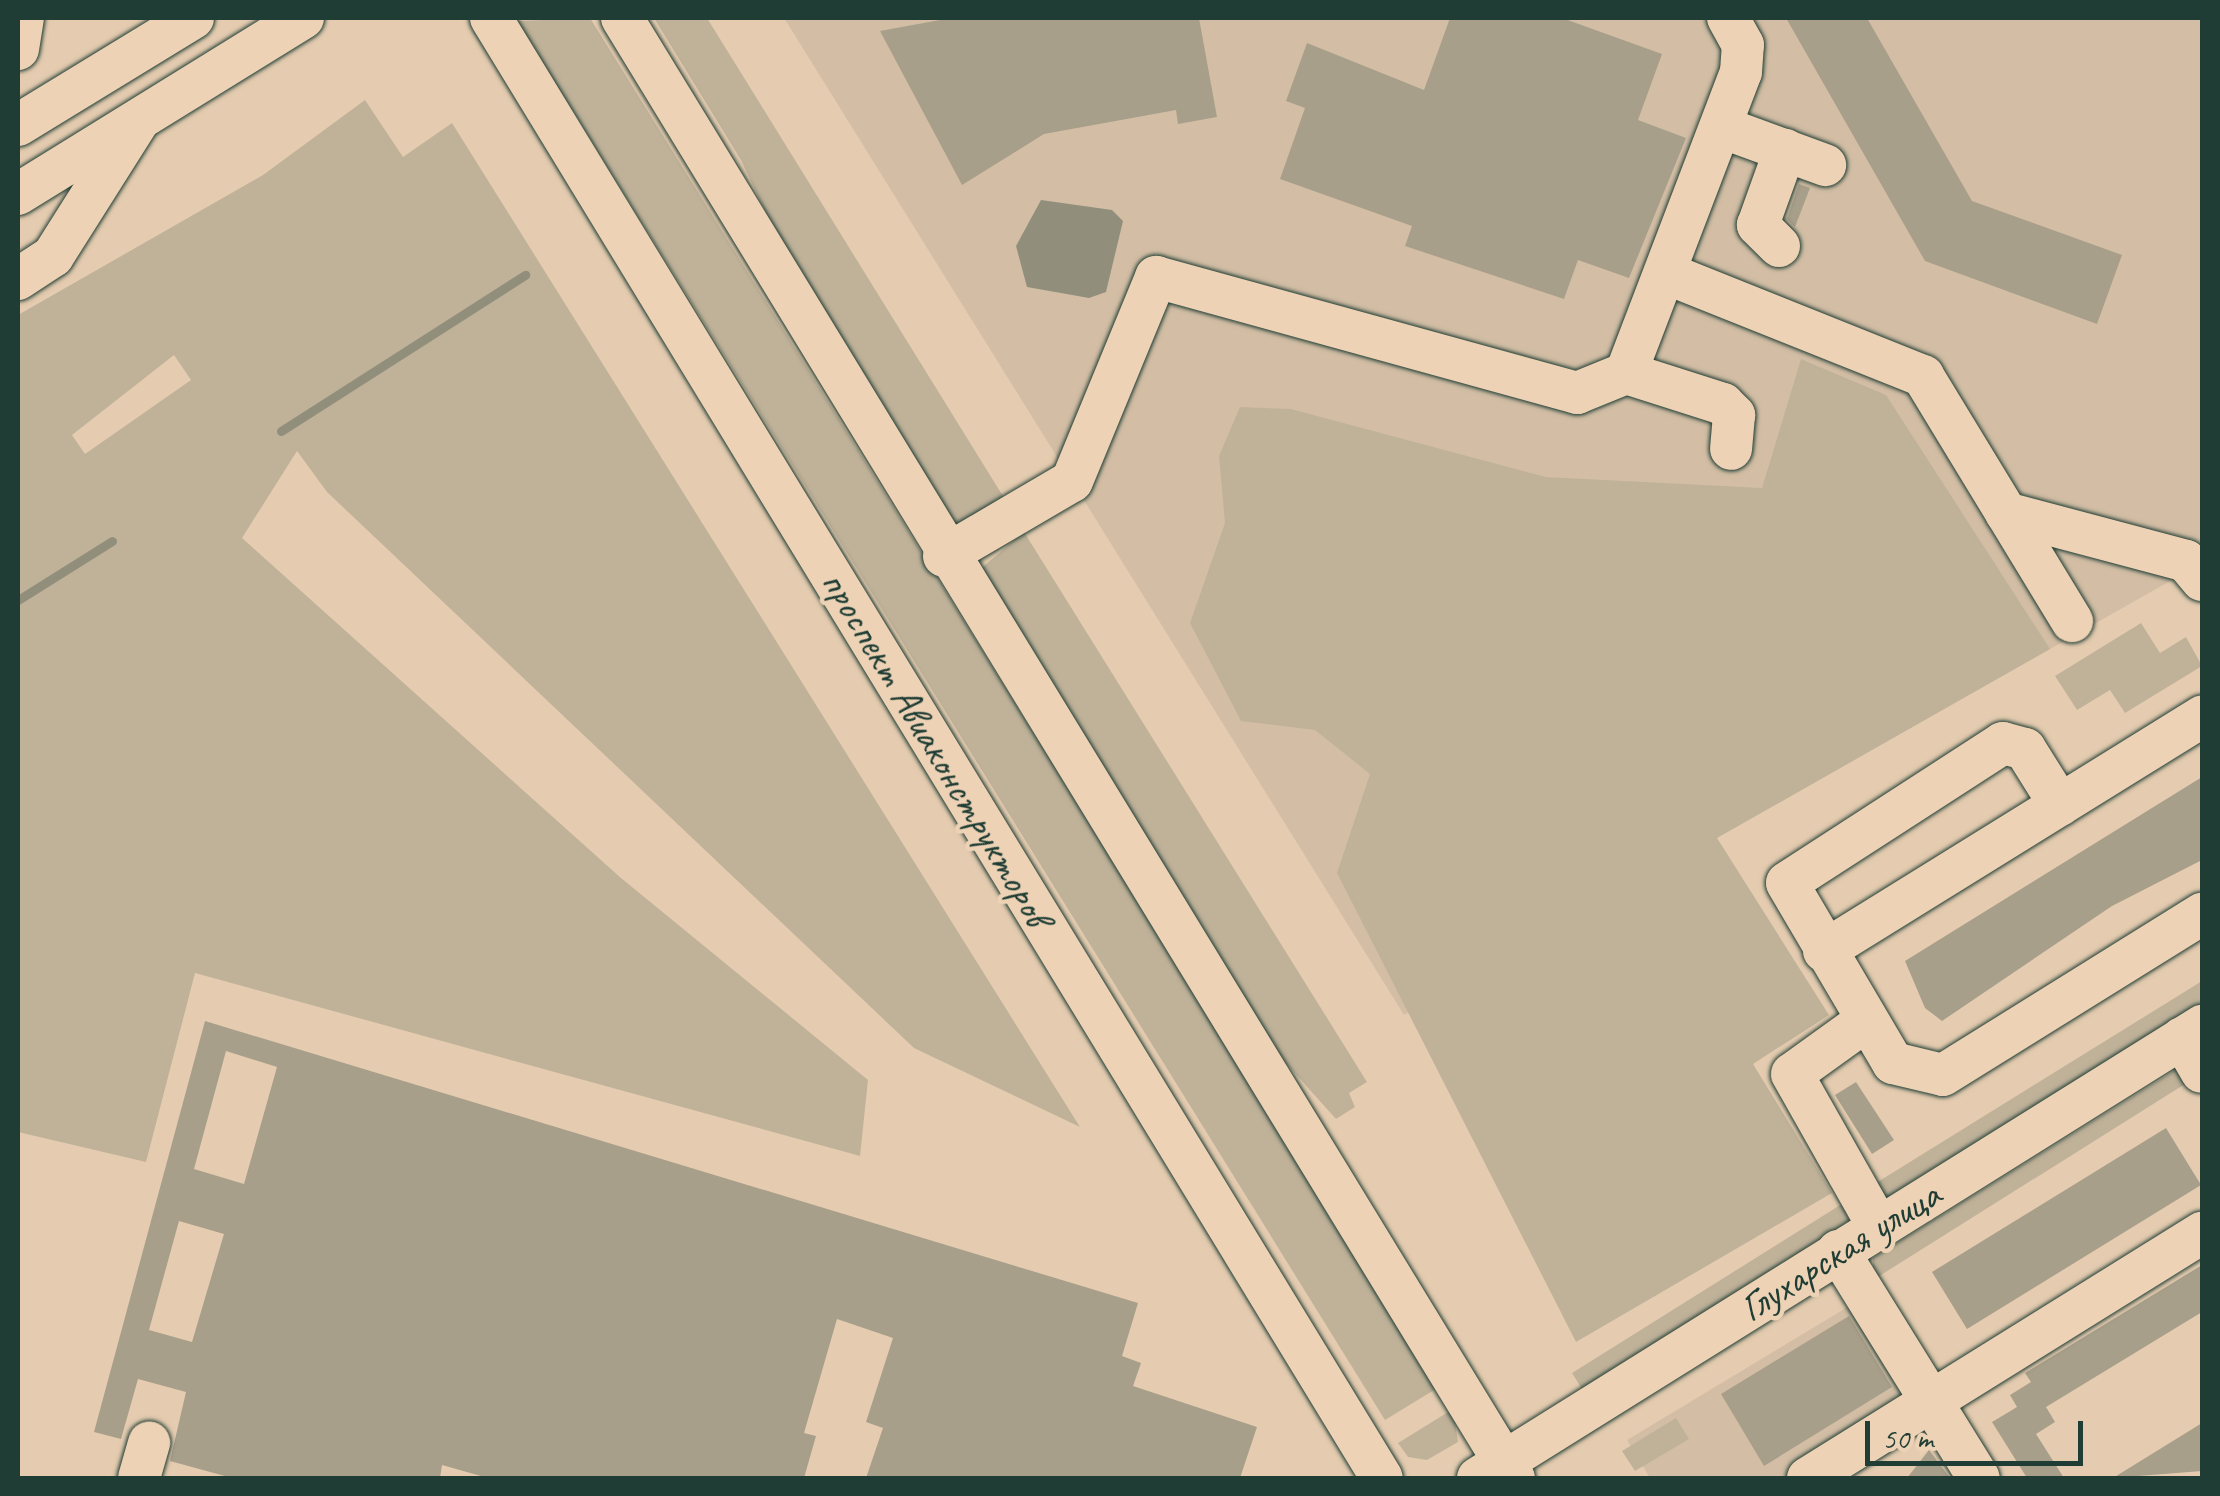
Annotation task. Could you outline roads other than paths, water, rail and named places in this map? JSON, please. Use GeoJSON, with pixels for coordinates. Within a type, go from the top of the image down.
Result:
{"type":"FeatureCollection","features":[{"type":"Feature","properties":{"kind":"street"},"geometry":{"type":"LineString","coordinates":[[18,49],[23,18]]}},
{"type":"Feature","properties":{"kind":"street"},"geometry":{"type":"LineString","coordinates":[[18,125],[193,18]]}},
{"type":"Feature","properties":{"kind":"street"},"geometry":{"type":"LineString","coordinates":[[18,194],[303,18]]}},
{"type":"Feature","properties":{"kind":"street","name":"проспект Авиаконструкторов"},"geometry":{"type":"LineString","coordinates":[[490,18],[1382,1478]]}},
{"type":"Feature","properties":{"kind":"street"},"geometry":{"type":"LineString","coordinates":[[622,18],[1499,1473]]}},
{"type":"Feature","properties":{"kind":"street"},"geometry":{"type":"LineString","coordinates":[[1626,372],[1668,274],[1721,127],[1743,44],[1728,18]]}},
{"type":"Feature","properties":{"kind":"street"},"geometry":{"type":"LineString","coordinates":[[18,278],[53,256],[140,118]]}},
{"type":"Feature","properties":{"kind":"street"},"geometry":{"type":"LineString","coordinates":[[1721,127],[1826,165]]}},
{"type":"Feature","properties":{"kind":"street"},"geometry":{"type":"LineString","coordinates":[[1779,246],[1758,225],[1784,150]]}},
{"type":"Feature","properties":{"kind":"street"},"geometry":{"type":"LineString","coordinates":[[1668,274],[1923,376],[2072,621]]}},
{"type":"Feature","properties":{"kind":"street"},"geometry":{"type":"LineString","coordinates":[[944,556],[1072,481],[1156,276],[1577,393],[1626,372],[1723,404],[1734,416],[1731,449]]}},
{"type":"Feature","properties":{"kind":"street"},"geometry":{"type":"LineString","coordinates":[[2006,513],[2186,561],[2202,580]]}},
{"type":"Feature","properties":{"kind":"street"},"geometry":{"type":"LineString","coordinates":[[1824,951],[2202,717]]}},
{"type":"Feature","properties":{"kind":"street"},"geometry":{"type":"LineString","coordinates":[[2060,805],[2025,749],[2002,743],[1794,872],[1789,894],[1893,1062],[1943,1074],[2202,914]]}},
{"type":"Feature","properties":{"kind":"street"},"geometry":{"type":"LineString","coordinates":[[1866,1020],[1792,1074],[1878,1226]]}},
{"type":"Feature","properties":{"kind":"street","name":"Глухарская улица"},"geometry":{"type":"LineString","coordinates":[[1499,1473],[1878,1226],[2196,1046]]}},
{"type":"Feature","properties":{"kind":"street"},"geometry":{"type":"LineString","coordinates":[[1808,1478],[2202,1233]]}},
{"type":"Feature","properties":{"kind":"street"},"geometry":{"type":"LineString","coordinates":[[1838,1251],[1979,1478]]}},
{"type":"Feature","properties":{"kind":"waterway"},"geometry":{"type":"LineString","coordinates":[[281,431],[525,275]]}},
{"type":"Feature","properties":{"kind":"waterway"},"geometry":{"type":"LineString","coordinates":[[18,600],[112,541]]}}]}
